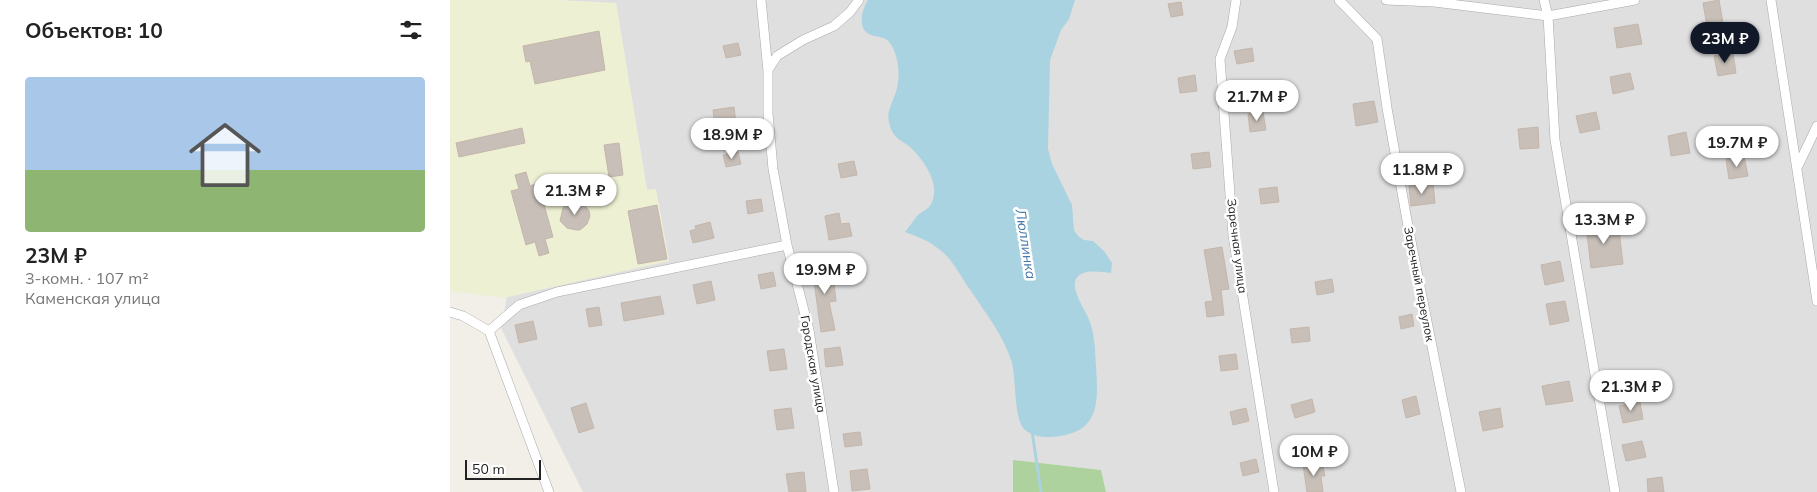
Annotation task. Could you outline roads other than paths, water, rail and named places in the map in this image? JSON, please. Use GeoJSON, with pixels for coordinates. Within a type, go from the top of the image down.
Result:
{"type":"FeatureCollection","features":[{"type":"Feature","properties":{"kind":"street","name":"Городская улица"},"geometry":{"type":"LineString","coordinates":[[761,0],[768,70],[768,113],[773,169],[787,245],[809,330],[834,492]]}},
{"type":"Feature","properties":{"kind":"street"},"geometry":{"type":"LineString","coordinates":[[768,70],[777,56],[803,40],[834,26],[850,12],[859,0]]}},
{"type":"Feature","properties":{"kind":"street","name":"Заречная улица"},"geometry":{"type":"LineString","coordinates":[[1236,0],[1232,27],[1220,59],[1233,235],[1274,492]]}},
{"type":"Feature","properties":{"kind":"street","name":"Заречный переулок"},"geometry":{"type":"LineString","coordinates":[[1339,0],[1377,39],[1408,226],[1461,492]]}},
{"type":"Feature","properties":{"kind":"street"},"geometry":{"type":"LineString","coordinates":[[1386,0],[1434,2],[1548,16],[1635,0]]}},
{"type":"Feature","properties":{"kind":"street"},"geometry":{"type":"LineString","coordinates":[[1544,0],[1548,16],[1555,140],[1615,492]]}},
{"type":"Feature","properties":{"kind":"street"},"geometry":{"type":"LineString","coordinates":[[1771,0],[1817,301]]}},
{"type":"Feature","properties":{"kind":"street"},"geometry":{"type":"LineString","coordinates":[[1797,168],[1817,126]]}},
{"type":"Feature","properties":{"kind":"street"},"geometry":{"type":"LineString","coordinates":[[489,332],[519,305],[557,292],[787,245]]}},
{"type":"Feature","properties":{"kind":"street"},"geometry":{"type":"LineString","coordinates":[[450,312],[463,316],[489,332],[549,492]]}},
{"type":"Feature","properties":{"kind":"water"},"geometry":{"type":"Polygon","coordinates":[[[868,0],[1075,0],[1069,19],[1061,30],[1050,60],[1048,149],[1052,164],[1072,205],[1074,230],[1084,240],[1093,241],[1104,251],[1112,263],[1111,273],[1087,272],[1076,279],[1075,290],[1089,320],[1094,340],[1097,390],[1094,411],[1090,420],[1073,433],[1046,437],[1036,436],[1024,429],[1018,417],[1012,363],[1009,353],[994,326],[947,256],[929,242],[905,232],[919,214],[929,207],[933,200],[933,183],[921,159],[910,147],[895,136],[891,130],[888,114],[896,92],[899,75],[897,58],[888,41],[869,34],[863,27],[862,18],[868,0]]]}},
{"type":"Feature","properties":{"kind":"waterway","name":"Люллинка"},"geometry":{"type":"LineString","coordinates":[[1032,431],[1041,492]]}}]}
